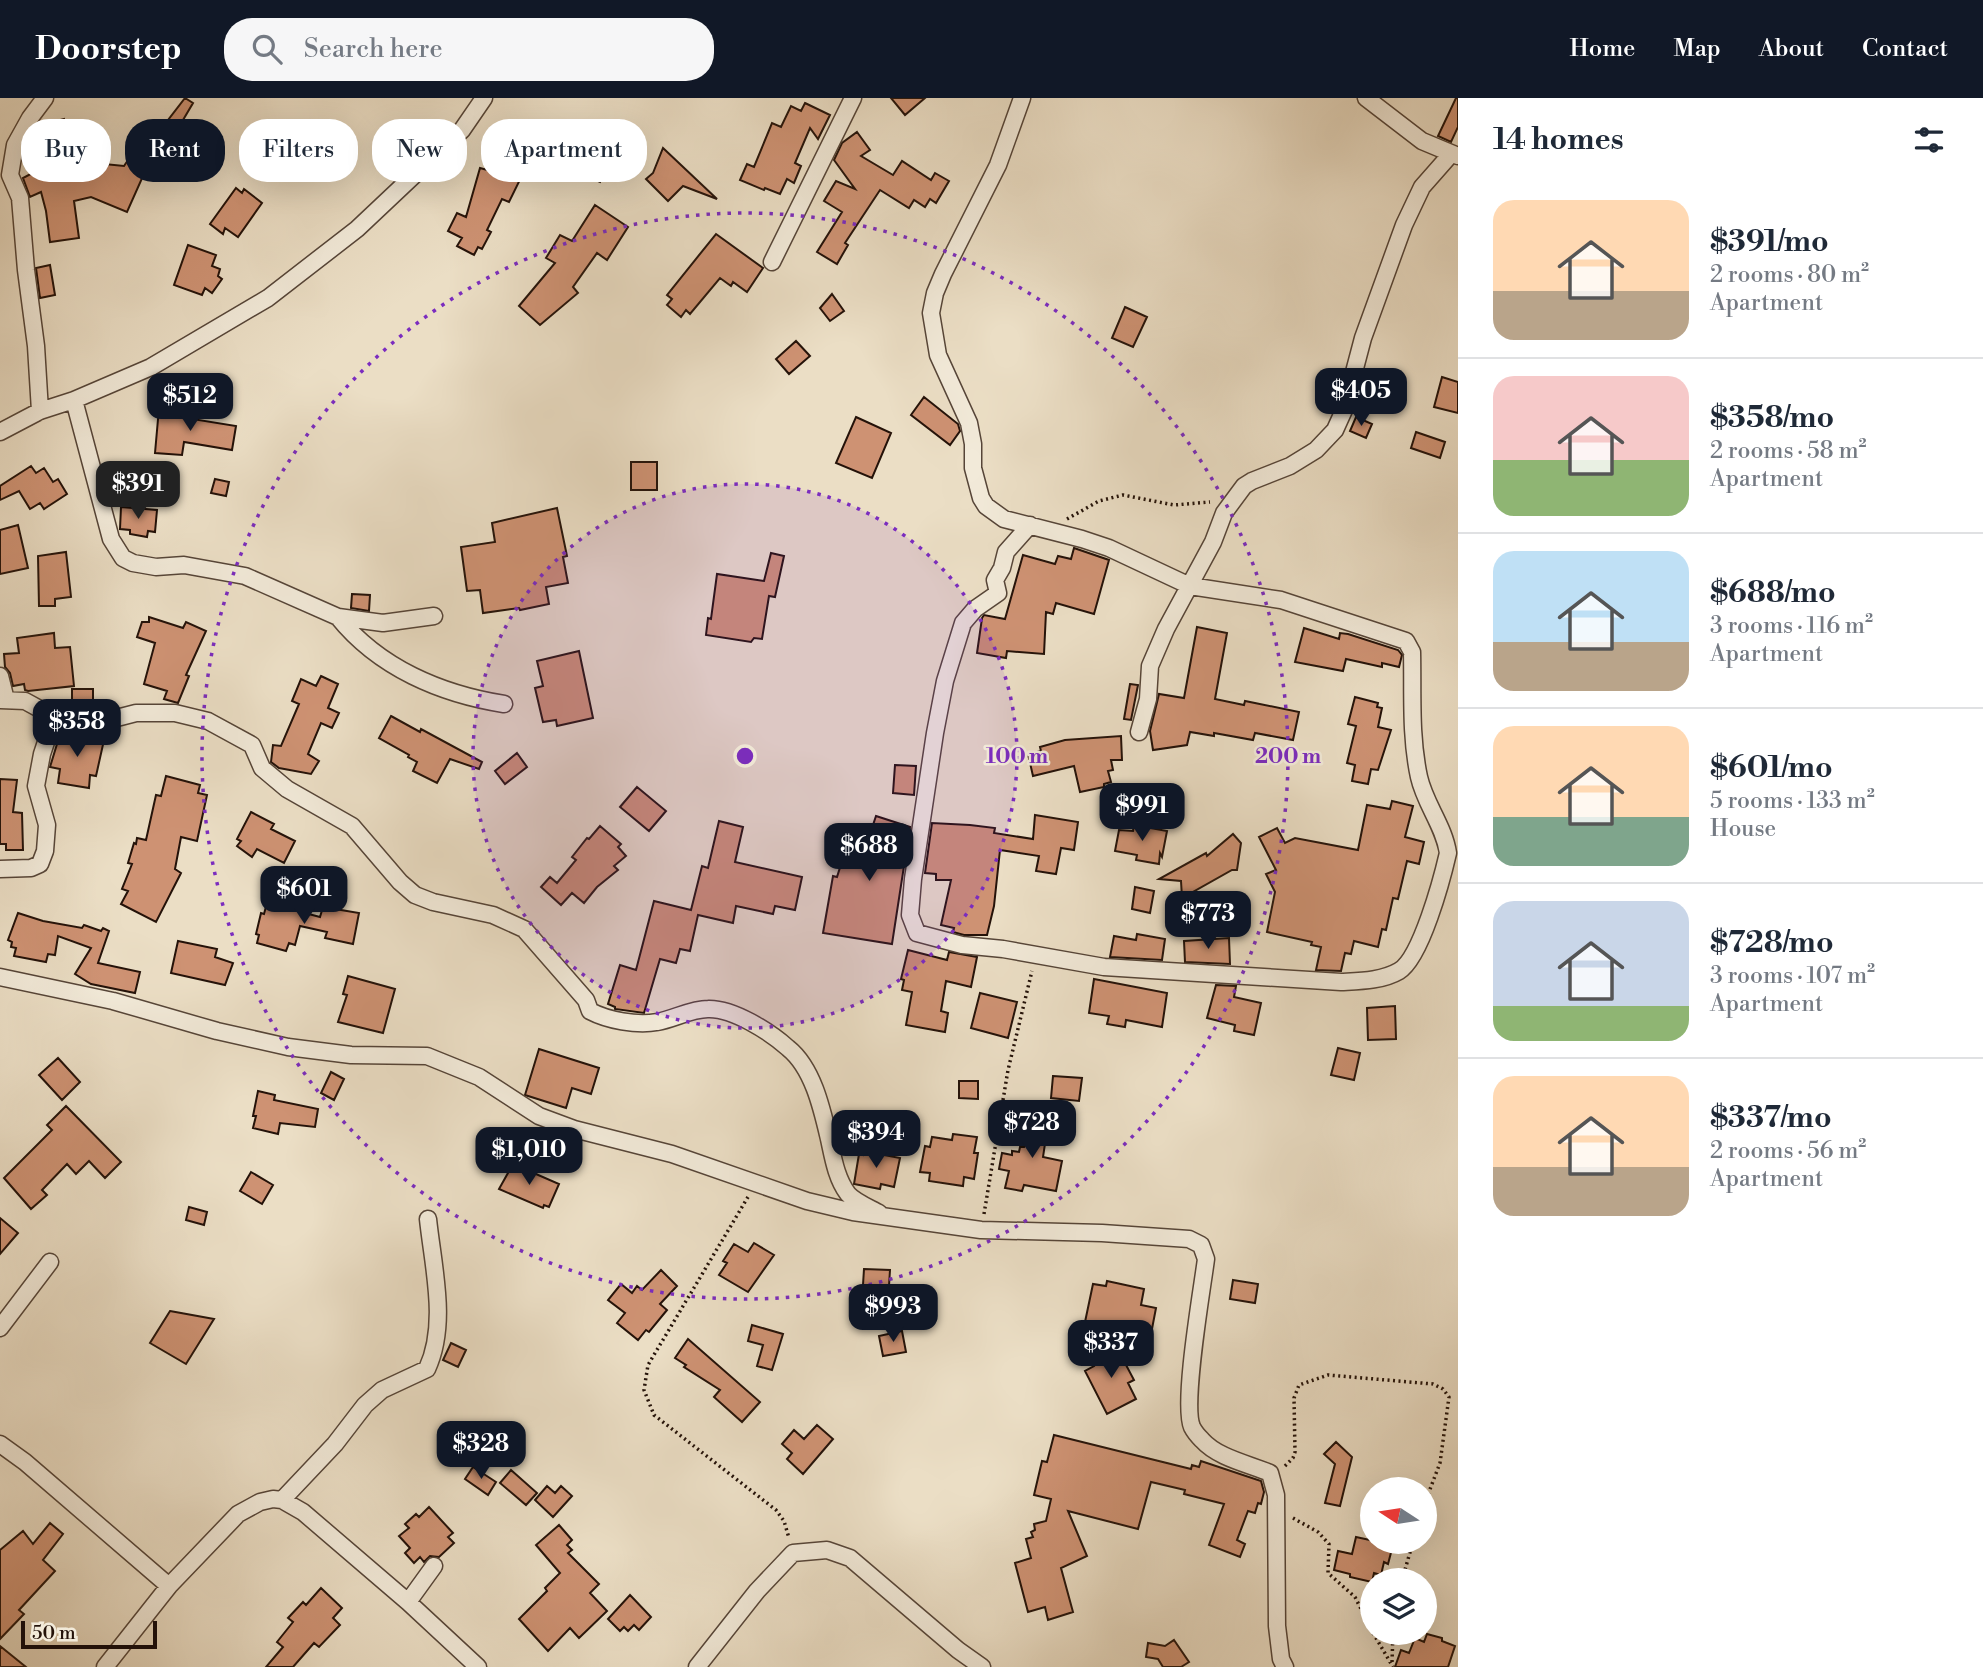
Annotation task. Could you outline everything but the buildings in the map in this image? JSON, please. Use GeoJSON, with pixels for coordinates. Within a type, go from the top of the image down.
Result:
{"type":"FeatureCollection","features":[{"type":"Feature","properties":{"kind":"street"},"geometry":{"type":"LineString","coordinates":[[40,411],[20,198],[10,175],[15,145],[45,98]]}},
{"type":"Feature","properties":{"kind":"street"},"geometry":{"type":"LineString","coordinates":[[0,432],[40,411],[74,400],[150,367],[268,298],[357,229],[462,130],[484,98]]}},
{"type":"Feature","properties":{"kind":"street"},"geometry":{"type":"LineString","coordinates":[[772,262],[853,98]]}},
{"type":"Feature","properties":{"kind":"street"},"geometry":{"type":"LineString","coordinates":[[1022,98],[998,165],[943,274],[931,313],[938,355],[969,423],[973,443],[973,468],[981,498],[986,506],[1004,519],[1047,529],[1109,548],[1190,586],[1282,600],[1406,641],[1410,645],[1413,737],[1419,778],[1446,839],[1448,853],[1423,934],[1405,966],[1399,971],[1362,981],[1104,967],[917,933],[910,915],[915,867],[934,733],[955,642],[963,624],[975,609],[998,593],[995,580],[1006,552],[1030,526]]}},
{"type":"Feature","properties":{"kind":"street"},"geometry":{"type":"LineString","coordinates":[[1139,732],[1148,699],[1150,666],[1231,502],[1252,481],[1290,467],[1316,450],[1335,430],[1344,410],[1363,338],[1404,225],[1422,187],[1454,155],[1422,141],[1366,98]]}},
{"type":"Feature","properties":{"kind":"street"},"geometry":{"type":"LineString","coordinates":[[74,400],[111,539],[123,558],[133,563],[184,565],[246,576],[338,617],[383,623],[434,616]]}},
{"type":"Feature","properties":{"kind":"street"},"geometry":{"type":"LineString","coordinates":[[338,617],[364,644],[406,674],[478,699],[504,704]]}},
{"type":"Feature","properties":{"kind":"street"},"geometry":{"type":"LineString","coordinates":[[0,676],[3,700],[25,701],[47,713],[104,720],[136,713],[175,713],[208,721],[252,745],[262,768],[287,789],[352,826],[400,882],[415,895],[433,902],[494,915],[524,929],[586,1000],[590,1011],[600,1016],[655,1023],[705,1008],[717,1009],[764,1030],[790,1049],[805,1069],[825,1121],[835,1170],[849,1195],[887,1218]]}},
{"type":"Feature","properties":{"kind":"street"},"geometry":{"type":"LineString","coordinates":[[0,869],[40,864],[45,851],[47,825],[36,786],[42,754],[52,724],[47,713]]}},
{"type":"Feature","properties":{"kind":"street"},"geometry":{"type":"LineString","coordinates":[[0,977],[101,998],[217,1031],[288,1047],[351,1055],[426,1056],[479,1077],[539,1116],[574,1129],[696,1161],[807,1201],[887,1218],[982,1230],[1102,1233],[1189,1239],[1202,1245],[1206,1259],[1191,1378],[1189,1410],[1192,1427],[1204,1442],[1233,1459],[1270,1473],[1276,1495],[1277,1515],[1277,1626],[1285,1667]]}},
{"type":"Feature","properties":{"kind":"street"},"geometry":{"type":"LineString","coordinates":[[282,1500],[335,1444],[365,1405],[382,1390],[427,1369],[436,1348],[438,1311],[428,1219]]}},
{"type":"Feature","properties":{"kind":"street"},"geometry":{"type":"LineString","coordinates":[[0,1328],[50,1262]]}},
{"type":"Feature","properties":{"kind":"street"},"geometry":{"type":"LineString","coordinates":[[0,1444],[25,1462],[169,1586]]}},
{"type":"Feature","properties":{"kind":"street"},"geometry":{"type":"LineString","coordinates":[[105,1667],[169,1586],[238,1514],[260,1502],[282,1500],[303,1512],[408,1602],[478,1667]]}},
{"type":"Feature","properties":{"kind":"street"},"geometry":{"type":"LineString","coordinates":[[697,1667],[757,1591],[793,1553],[827,1550],[850,1558],[958,1650],[982,1667]]}},
{"type":"Feature","properties":{"kind":"street"},"geometry":{"type":"LineString","coordinates":[[408,1602],[434,1566]]}},
{"type":"Feature","properties":{"kind":"path"},"geometry":{"type":"LineString","coordinates":[[1047,529],[1109,497],[1130,496],[1174,505],[1231,502]]}},
{"type":"Feature","properties":{"kind":"path"},"geometry":{"type":"LineString","coordinates":[[982,1230],[991,1161],[1008,1069],[1036,956]]}},
{"type":"Feature","properties":{"kind":"path"},"geometry":{"type":"LineString","coordinates":[[756,1184],[648,1366],[644,1390],[654,1415],[776,1510],[784,1521],[793,1553]]}},
{"type":"Feature","properties":{"kind":"path"},"geometry":{"type":"LineString","coordinates":[[1270,1473],[1281,1469],[1295,1452],[1294,1398],[1299,1385],[1328,1375],[1433,1384],[1443,1389],[1449,1397],[1440,1463],[1435,1477]]}},
{"type":"Feature","properties":{"kind":"path"},"geometry":{"type":"LineString","coordinates":[[1277,1515],[1295,1518],[1318,1532],[1329,1544],[1328,1573],[1355,1597],[1360,1607]]}},
{"type":"Feature","properties":{"kind":"path"},"geometry":{"type":"LineString","coordinates":[[1380,1645],[1392,1666]]}},
{"type":"Feature","properties":{"kind":"path"},"geometry":{"type":"LineString","coordinates":[[1392,1666],[1393,1645]]}}]}
